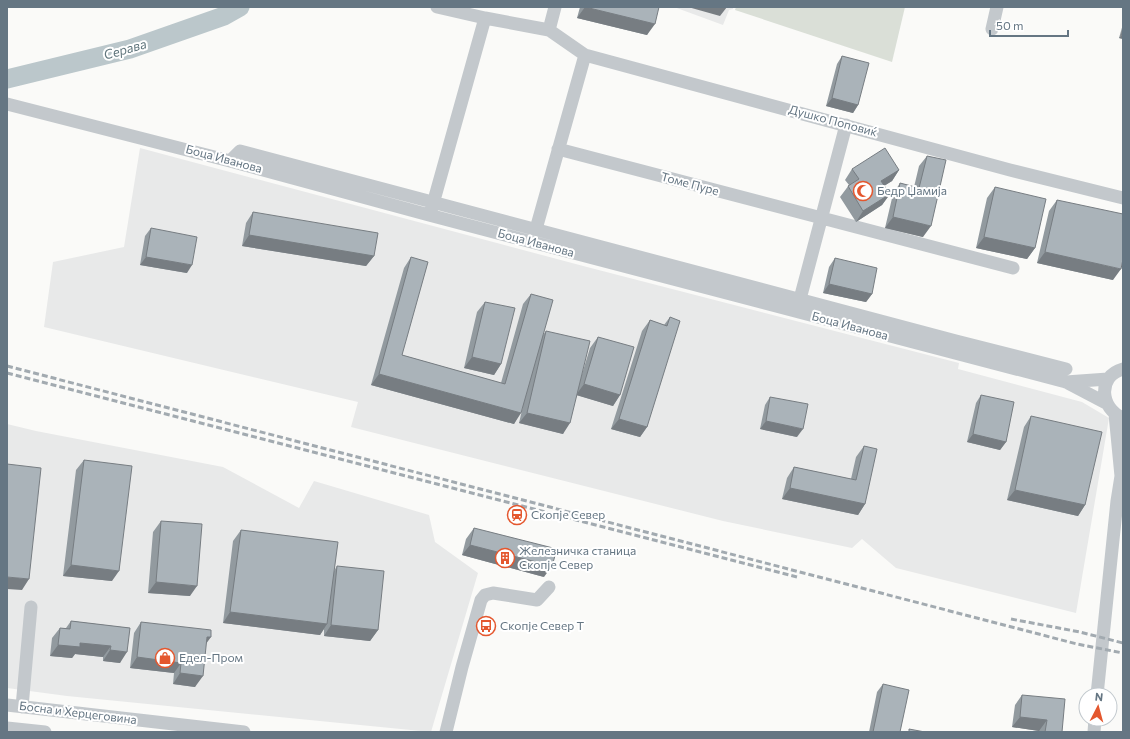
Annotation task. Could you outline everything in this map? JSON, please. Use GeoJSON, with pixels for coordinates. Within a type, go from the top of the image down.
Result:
{"type":"FeatureCollection","features":[{"type":"Feature","properties":{"kind":"street"},"geometry":{"type":"LineString","coordinates":[[437,7],[549,30],[555,7]]}},
{"type":"Feature","properties":{"kind":"street"},"geometry":{"type":"LineString","coordinates":[[992,29],[997,7]]}},
{"type":"Feature","properties":{"kind":"street"},"geometry":{"type":"LineString","coordinates":[[429,215],[434,202],[485,18]]}},
{"type":"Feature","properties":{"kind":"street","name":"Душко Поповиќ"},"geometry":{"type":"LineString","coordinates":[[549,30],[585,55],[1010,170],[1123,198]]}},
{"type":"Feature","properties":{"kind":"street"},"geometry":{"type":"LineString","coordinates":[[536,229],[585,55]]}},
{"type":"Feature","properties":{"kind":"street","name":"Боца Иванова"},"geometry":{"type":"LineString","coordinates":[[7,104],[230,160],[429,215],[714,283],[1066,375],[1108,379]]}},
{"type":"Feature","properties":{"kind":"street"},"geometry":{"type":"LineString","coordinates":[[800,299],[846,125]]}},
{"type":"Feature","properties":{"kind":"street","name":"Томе Пуре"},"geometry":{"type":"LineString","coordinates":[[558,148],[1012,268]]}},
{"type":"Feature","properties":{"kind":"street"},"geometry":{"type":"LineString","coordinates":[[230,160],[240,151],[536,229],[714,283],[800,299],[956,341],[1066,375]]}},
{"type":"Feature","properties":{"kind":"street"},"geometry":{"type":"LineString","coordinates":[[1098,687],[1122,472],[1119,416],[1106,403],[1104,395],[1108,379],[1122,366]]}},
{"type":"Feature","properties":{"kind":"street","name":"Боца Иванова"},"geometry":{"type":"LineString","coordinates":[[1066,375],[1106,403]]}},
{"type":"Feature","properties":{"kind":"street"},"geometry":{"type":"LineString","coordinates":[[446,732],[481,600],[485,595],[492,593],[537,600],[549,587]]}},
{"type":"Feature","properties":{"kind":"street"},"geometry":{"type":"LineString","coordinates":[[22,707],[31,607]]}},
{"type":"Feature","properties":{"kind":"street","name":"Босна и Херцеговина"},"geometry":{"type":"LineString","coordinates":[[7,705],[244,732]]}},
{"type":"Feature","properties":{"kind":"street","name":"Босна и Херцеговина"},"geometry":{"type":"LineString","coordinates":[[7,728],[45,732]]}},
{"type":"Feature","properties":{"kind":"shaded area"},"geometry":{"type":"Polygon","coordinates":[[[674,7],[733,7],[733,9],[729,10],[723,25],[674,7]]]}},
{"type":"Feature","properties":{"kind":"shaded area"},"geometry":{"type":"Polygon","coordinates":[[[736,7],[905,7],[892,62],[735,10],[736,7]]]}},
{"type":"Feature","properties":{"kind":"shaded area"},"geometry":{"type":"Polygon","coordinates":[[[140,148],[587,267],[959,363],[958,369],[1082,402],[1109,418],[1076,613],[896,568],[862,539],[852,548],[723,521],[351,427],[358,402],[44,327],[53,262],[124,247],[140,148]]]}},
{"type":"Feature","properties":{"kind":"shaded area"},"geometry":{"type":"Polygon","coordinates":[[[7,424],[36,431],[223,467],[299,508],[314,481],[429,515],[435,542],[478,573],[431,732],[67,696],[7,688],[7,424]]]}},
{"type":"Feature","properties":{"kind":"building"},"geometry":{"type":"Polygon","coordinates":[[[585,7],[659,7],[655,24],[585,7]]]}},
{"type":"Feature","properties":{"kind":"building"},"geometry":{"type":"Polygon","coordinates":[[[842,56],[869,63],[858,105],[832,98],[842,56]]]}},
{"type":"Feature","properties":{"kind":"building","name":"Бедр Џамија"},"geometry":{"type":"Polygon","coordinates":[[[885,148],[899,170],[881,181],[890,194],[863,211],[848,186],[859,179],[852,169],[885,148]]]}},
{"type":"Feature","properties":{"kind":"building"},"geometry":{"type":"Polygon","coordinates":[[[927,156],[946,160],[931,226],[893,217],[900,183],[919,188],[927,156]]]}},
{"type":"Feature","properties":{"kind":"building"},"geometry":{"type":"Polygon","coordinates":[[[995,187],[1046,199],[1035,248],[984,237],[995,187]]]}},
{"type":"Feature","properties":{"kind":"building"},"geometry":{"type":"Polygon","coordinates":[[[1057,200],[1123,214],[1123,259],[1121,269],[1045,252],[1057,200]]]}},
{"type":"Feature","properties":{"kind":"building"},"geometry":{"type":"Polygon","coordinates":[[[253,212],[378,233],[374,256],[249,235],[253,212]]]}},
{"type":"Feature","properties":{"kind":"building"},"geometry":{"type":"Polygon","coordinates":[[[151,228],[197,237],[192,265],[146,257],[151,228]]]}},
{"type":"Feature","properties":{"kind":"building"},"geometry":{"type":"Polygon","coordinates":[[[411,257],[428,262],[402,355],[505,384],[531,294],[553,300],[521,413],[379,374],[411,257]]]}},
{"type":"Feature","properties":{"kind":"building"},"geometry":{"type":"Polygon","coordinates":[[[835,258],[877,268],[872,294],[829,284],[835,258]]]}},
{"type":"Feature","properties":{"kind":"building"},"geometry":{"type":"Polygon","coordinates":[[[485,302],[515,308],[501,364],[472,357],[485,302]]]}},
{"type":"Feature","properties":{"kind":"building"},"geometry":{"type":"Polygon","coordinates":[[[670,317],[680,321],[647,427],[619,419],[650,320],[667,326],[670,317]]]}},
{"type":"Feature","properties":{"kind":"building"},"geometry":{"type":"Polygon","coordinates":[[[546,331],[590,341],[570,423],[527,413],[546,331]]]}},
{"type":"Feature","properties":{"kind":"building"},"geometry":{"type":"Polygon","coordinates":[[[598,337],[634,347],[620,395],[584,384],[598,337]]]}},
{"type":"Feature","properties":{"kind":"building"},"geometry":{"type":"Polygon","coordinates":[[[981,395],[1014,402],[1006,442],[973,434],[981,395]]]}},
{"type":"Feature","properties":{"kind":"building"},"geometry":{"type":"Polygon","coordinates":[[[770,397],[808,404],[803,429],[766,421],[770,397]]]}},
{"type":"Feature","properties":{"kind":"building"},"geometry":{"type":"Polygon","coordinates":[[[1031,416],[1102,432],[1085,505],[1015,490],[1031,416]]]}},
{"type":"Feature","properties":{"kind":"building"},"geometry":{"type":"Polygon","coordinates":[[[864,446],[877,449],[865,504],[790,488],[794,467],[856,480],[864,446]]]}},
{"type":"Feature","properties":{"kind":"building"},"geometry":{"type":"Polygon","coordinates":[[[84,460],[132,466],[119,571],[71,565],[84,460]]]}},
{"type":"Feature","properties":{"kind":"building"},"geometry":{"type":"Polygon","coordinates":[[[7,464],[41,468],[29,579],[7,577],[7,464]]]}},
{"type":"Feature","properties":{"kind":"building"},"geometry":{"type":"Polygon","coordinates":[[[161,521],[202,524],[197,586],[156,582],[161,521]]]}},
{"type":"Feature","properties":{"kind":"building"},"geometry":{"type":"Polygon","coordinates":[[[474,528],[557,549],[552,566],[470,545],[474,528]]]}},
{"type":"Feature","properties":{"kind":"building"},"geometry":{"type":"Polygon","coordinates":[[[241,530],[338,542],[327,624],[230,612],[241,530]]]}},
{"type":"Feature","properties":{"kind":"building"},"geometry":{"type":"Polygon","coordinates":[[[337,566],[384,571],[378,630],[331,625],[337,566]]]}},
{"type":"Feature","properties":{"kind":"building"},"geometry":{"type":"Polygon","coordinates":[[[71,621],[130,628],[127,652],[110,650],[111,646],[80,643],[80,647],[58,645],[60,628],[70,629],[71,621]]]}},
{"type":"Feature","properties":{"kind":"building","name":"Едел-Пром"},"geometry":{"type":"Polygon","coordinates":[[[141,622],[211,630],[211,637],[207,637],[203,676],[180,673],[181,663],[137,657],[141,622]]]}},
{"type":"Feature","properties":{"kind":"building"},"geometry":{"type":"Polygon","coordinates":[[[883,684],[909,690],[900,732],[873,732],[883,684]]]}},
{"type":"Feature","properties":{"kind":"building"},"geometry":{"type":"Polygon","coordinates":[[[1022,695],[1065,699],[1062,732],[1045,732],[1047,720],[1020,717],[1022,695]]]}},
{"type":"Feature","properties":{"kind":"building"},"geometry":{"type":"Polygon","coordinates":[[[909,729],[925,732],[909,732],[909,729]]]}},
{"type":"Feature","properties":{"kind":"waterway","name":"Серава"},"geometry":{"type":"LineString","coordinates":[[7,79],[130,49],[224,16],[240,7]]}},
{"type":"Feature","properties":{"kind":"railway"},"geometry":{"type":"LineString","coordinates":[[7,366],[1077,644],[1123,653]]}},
{"type":"Feature","properties":{"kind":"railway"},"geometry":{"type":"LineString","coordinates":[[7,373],[797,577]]}},
{"type":"Feature","properties":{"kind":"railway"},"geometry":{"type":"LineString","coordinates":[[1011,619],[1080,632],[1123,643]]}},
{"type":"Feature","properties":{"kind":"place","name":"Бедр Џамија"},"geometry":{"type":"Point","coordinates":[863,191]}},
{"type":"Feature","properties":{"kind":"place","name":"Скопје Север"},"geometry":{"type":"Point","coordinates":[517,515]}},
{"type":"Feature","properties":{"kind":"place","name":"Железничка станица Скопје Север"},"geometry":{"type":"Point","coordinates":[505,558]}},
{"type":"Feature","properties":{"kind":"place","name":"Скопје Север Т"},"geometry":{"type":"Point","coordinates":[486,626]}},
{"type":"Feature","properties":{"kind":"place","name":"Едел-Пром"},"geometry":{"type":"Point","coordinates":[165,658]}}]}
